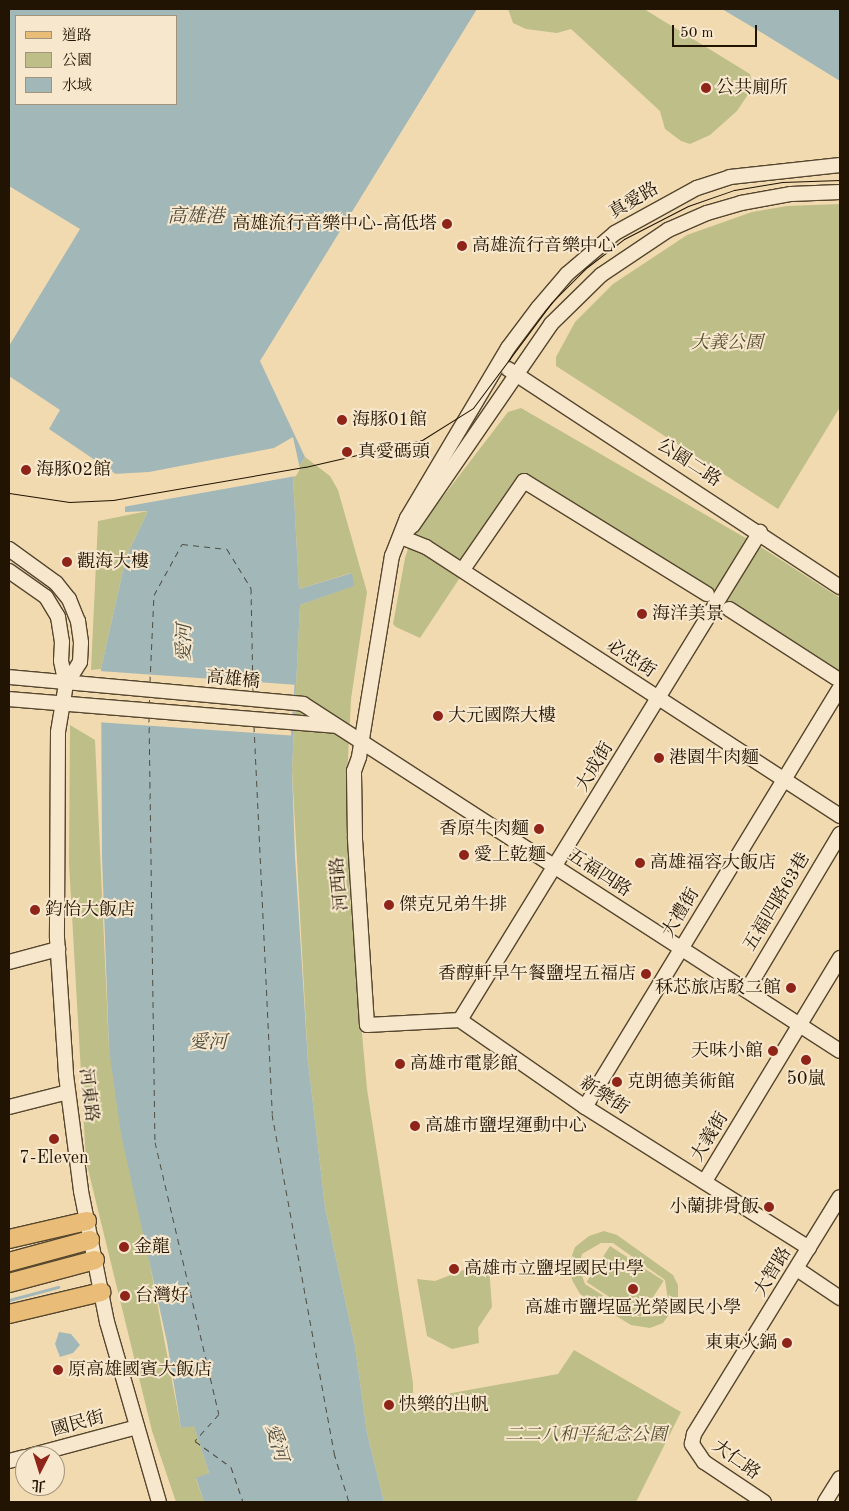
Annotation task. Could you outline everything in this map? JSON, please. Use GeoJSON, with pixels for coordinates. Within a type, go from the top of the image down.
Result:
{"type":"FeatureCollection","features":[{"type":"Feature","properties":{"kind":"main road"},"geometry":{"type":"LineString","coordinates":[[9,1239],[87,1221]]}},
{"type":"Feature","properties":{"kind":"main road"},"geometry":{"type":"LineString","coordinates":[[9,1262],[90,1240]]}},
{"type":"Feature","properties":{"kind":"main road"},"geometry":{"type":"LineString","coordinates":[[9,1283],[95,1260]]}},
{"type":"Feature","properties":{"kind":"main road"},"geometry":{"type":"LineString","coordinates":[[9,1314],[101,1292]]}},
{"type":"Feature","properties":{"kind":"street","name":"真愛路"},"geometry":{"type":"LineString","coordinates":[[500,362],[538,308],[567,274],[615,233],[652,210],[697,188],[730,177],[840,165]]}},
{"type":"Feature","properties":{"kind":"street"},"geometry":{"type":"LineString","coordinates":[[400,537],[414,526],[515,374],[551,324],[601,275],[668,230],[741,203],[791,194],[840,192]]}},
{"type":"Feature","properties":{"kind":"street","name":"公園二路"},"geometry":{"type":"LineString","coordinates":[[500,362],[515,374],[760,532],[840,587]]}},
{"type":"Feature","properties":{"kind":"street"},"geometry":{"type":"LineString","coordinates":[[362,742],[392,556],[410,512],[500,362]]}},
{"type":"Feature","properties":{"kind":"street"},"geometry":{"type":"LineString","coordinates":[[466,565],[524,480],[707,594]]}},
{"type":"Feature","properties":{"kind":"street","name":"大成街"},"geometry":{"type":"LineString","coordinates":[[460,1020],[556,867],[760,532]]}},
{"type":"Feature","properties":{"kind":"street","name":"必忠街"},"geometry":{"type":"LineString","coordinates":[[400,537],[426,547],[840,816]]}},
{"type":"Feature","properties":{"kind":"street"},"geometry":{"type":"LineString","coordinates":[[9,549],[56,583],[69,599],[78,621],[81,643],[80,662],[66,684]]}},
{"type":"Feature","properties":{"kind":"street"},"geometry":{"type":"LineString","coordinates":[[9,571],[46,597],[58,617],[66,684]]}},
{"type":"Feature","properties":{"kind":"street"},"geometry":{"type":"LineString","coordinates":[[729,609],[838,683]]}},
{"type":"Feature","properties":{"kind":"street","name":"高雄橋"},"geometry":{"type":"LineString","coordinates":[[9,677],[66,684],[304,704]]}},
{"type":"Feature","properties":{"kind":"street","name":"大禮街"},"geometry":{"type":"LineString","coordinates":[[585,1107],[784,780],[838,683]]}},
{"type":"Feature","properties":{"kind":"street","name":"河東路"},"geometry":{"type":"LineString","coordinates":[[66,684],[58,732],[58,949],[68,1092],[90,1240],[101,1292],[159,1502]]}},
{"type":"Feature","properties":{"kind":"street","name":"高雄橋"},"geometry":{"type":"LineString","coordinates":[[9,699],[301,722]]}},
{"type":"Feature","properties":{"kind":"street","name":"五福四路"},"geometry":{"type":"LineString","coordinates":[[304,704],[840,1051]]}},
{"type":"Feature","properties":{"kind":"street","name":"五福四路"},"geometry":{"type":"LineString","coordinates":[[301,722],[337,727]]}},
{"type":"Feature","properties":{"kind":"street","name":"河西路"},"geometry":{"type":"LineString","coordinates":[[362,742],[354,770],[355,837],[367,1026],[460,1020]]}},
{"type":"Feature","properties":{"kind":"street","name":"五福四路63巷"},"geometry":{"type":"LineString","coordinates":[[747,990],[840,834]]}},
{"type":"Feature","properties":{"kind":"street"},"geometry":{"type":"LineString","coordinates":[[9,962],[58,949]]}},
{"type":"Feature","properties":{"kind":"street","name":"大義街"},"geometry":{"type":"LineString","coordinates":[[705,1181],[840,958]]}},
{"type":"Feature","properties":{"kind":"street","name":"新樂街"},"geometry":{"type":"LineString","coordinates":[[460,1020],[585,1107],[809,1248]]}},
{"type":"Feature","properties":{"kind":"street"},"geometry":{"type":"LineString","coordinates":[[9,1107],[68,1092]]}},
{"type":"Feature","properties":{"kind":"street","name":"大智路"},"geometry":{"type":"LineString","coordinates":[[692,1444],[694,1434],[797,1269],[840,1196]]}},
{"type":"Feature","properties":{"kind":"street"},"geometry":{"type":"LineString","coordinates":[[797,1269],[840,1298]]}},
{"type":"Feature","properties":{"kind":"street","name":"國民街"},"geometry":{"type":"LineString","coordinates":[[65,1446],[137,1427]]}},
{"type":"Feature","properties":{"kind":"street","name":"大仁路"},"geometry":{"type":"LineString","coordinates":[[692,1444],[704,1462],[764,1502]]}},
{"type":"Feature","properties":{"kind":"street"},"geometry":{"type":"LineString","coordinates":[[825,1502],[840,1478]]}},
{"type":"Feature","properties":{"kind":"green space"},"geometry":{"type":"Polygon","coordinates":[[[508,9],[644,9],[750,74],[753,87],[737,111],[710,135],[690,144],[681,141],[665,129],[660,111],[571,29],[557,33],[526,29],[513,23],[508,9]]]}},
{"type":"Feature","properties":{"kind":"green space","name":"大義公園"},"geometry":{"type":"Polygon","coordinates":[[[840,204],[840,407],[778,509],[556,366],[556,357],[575,322],[613,284],[687,235],[752,212],[787,206],[840,204]]]}},
{"type":"Feature","properties":{"kind":"green space"},"geometry":{"type":"Polygon","coordinates":[[[521,408],[756,544],[840,598],[840,681],[524,481],[420,638],[396,627],[393,624],[405,558],[412,537],[508,412],[521,408]]]}},
{"type":"Feature","properties":{"kind":"green space","name":"二二八和平紀念公園"},"geometry":{"type":"Polygon","coordinates":[[[305,457],[330,476],[338,490],[367,592],[351,699],[347,778],[350,900],[367,1089],[413,1383],[413,1400],[558,1374],[574,1350],[681,1412],[636,1502],[384,1502],[367,1433],[355,1346],[325,1207],[308,1061],[292,770],[300,605],[353,586],[351,573],[299,589],[293,477],[305,457]]]}},
{"type":"Feature","properties":{"kind":"green space"},"geometry":{"type":"Polygon","coordinates":[[[148,511],[126,557],[101,669],[91,670],[98,521],[148,511]]]}},
{"type":"Feature","properties":{"kind":"green space"},"geometry":{"type":"Polygon","coordinates":[[[70,725],[95,740],[109,1049],[181,1428],[194,1425],[209,1473],[196,1479],[204,1502],[176,1502],[152,1431],[86,1161],[69,863],[70,725]]]}},
{"type":"Feature","properties":{"kind":"green space"},"geometry":{"type":"Polygon","coordinates":[[[604,1231],[617,1235],[673,1275],[678,1285],[678,1302],[663,1323],[650,1328],[631,1325],[580,1294],[572,1280],[569,1264],[575,1247],[589,1236],[604,1231]],[[601,1243],[582,1254],[579,1267],[585,1284],[637,1317],[659,1316],[668,1300],[665,1280],[613,1243],[601,1243]]]}},
{"type":"Feature","properties":{"kind":"green space"},"geometry":{"type":"Polygon","coordinates":[[[610,1246],[664,1281],[640,1317],[587,1282],[610,1246]]]}},
{"type":"Feature","properties":{"kind":"green space"},"geometry":{"type":"Polygon","coordinates":[[[474,1266],[489,1266],[492,1307],[478,1328],[479,1343],[452,1349],[427,1336],[417,1279],[435,1281],[474,1266]]]}},
{"type":"Feature","properties":{"kind":"water","name":"愛河"},"geometry":{"type":"Polygon","coordinates":[[[9,9],[477,9],[260,361],[305,457],[293,477],[299,589],[352,573],[354,586],[300,605],[292,770],[295,856],[308,1061],[325,1207],[355,1346],[367,1433],[384,1502],[204,1502],[196,1478],[209,1473],[194,1426],[181,1428],[167,1342],[121,1134],[109,1049],[102,857],[101,669],[126,557],[148,511],[125,512],[126,481],[49,429],[60,410],[9,376],[9,346],[80,229],[9,186],[9,9]]]}},
{"type":"Feature","properties":{"kind":"water"},"geometry":{"type":"Polygon","coordinates":[[[722,9],[840,9],[840,81],[764,34],[722,9]]]}},
{"type":"Feature","properties":{"kind":"water"},"geometry":{"type":"Polygon","coordinates":[[[59,1332],[71,1334],[80,1345],[73,1353],[60,1357],[55,1344],[59,1332]]]}},
{"type":"Feature","properties":{"kind":"pier"},"geometry":{"type":"Polygon","coordinates":[[[293,437],[300,469],[296,476],[123,507],[124,482],[113,474],[149,472],[274,448],[293,437]]]}},
{"type":"Feature","properties":{"kind":"pier"},"geometry":{"type":"Polygon","coordinates":[[[99,671],[295,685],[291,736],[95,722],[99,671]]]}},
{"type":"Feature","properties":{"kind":"waterway"},"geometry":{"type":"LineString","coordinates":[[9,1300],[58,1287]]}},
{"type":"Feature","properties":{"kind":"ferry route"},"geometry":{"type":"LineString","coordinates":[[150,682],[154,595],[182,544],[227,549],[251,588],[253,692]]}},
{"type":"Feature","properties":{"kind":"ferry route"},"geometry":{"type":"LineString","coordinates":[[149,705],[150,696]]}},
{"type":"Feature","properties":{"kind":"ferry route"},"geometry":{"type":"LineString","coordinates":[[149,716],[155,1142],[219,1414],[195,1441],[231,1467],[243,1502]]}},
{"type":"Feature","properties":{"kind":"ferry route"},"geometry":{"type":"LineString","coordinates":[[254,726],[272,1114],[334,1453],[349,1502]]}},
{"type":"Feature","properties":{"kind":"tram line"},"geometry":{"type":"LineString","coordinates":[[9,493],[69,502],[113,500],[305,467],[422,440],[473,408],[552,302],[586,268],[624,239],[688,206],[734,190],[782,182],[840,180]]}},
{"type":"Feature","properties":{"kind":"place","name":"公共廁所"},"geometry":{"type":"Point","coordinates":[706,88]}},
{"type":"Feature","properties":{"kind":"place","name":"高雄流行音樂中心-高低塔"},"geometry":{"type":"Point","coordinates":[447,224]}},
{"type":"Feature","properties":{"kind":"place","name":"高雄流行音樂中心"},"geometry":{"type":"Point","coordinates":[462,246]}},
{"type":"Feature","properties":{"kind":"place","name":"海豚01館"},"geometry":{"type":"Point","coordinates":[342,420]}},
{"type":"Feature","properties":{"kind":"place","name":"真愛碼頭"},"geometry":{"type":"Point","coordinates":[347,452]}},
{"type":"Feature","properties":{"kind":"place","name":"海豚02館"},"geometry":{"type":"Point","coordinates":[26,470]}},
{"type":"Feature","properties":{"kind":"place","name":"觀海大樓"},"geometry":{"type":"Point","coordinates":[67,562]}},
{"type":"Feature","properties":{"kind":"place","name":"海洋美景"},"geometry":{"type":"Point","coordinates":[642,614]}},
{"type":"Feature","properties":{"kind":"place","name":"大元國際大樓"},"geometry":{"type":"Point","coordinates":[438,716]}},
{"type":"Feature","properties":{"kind":"place","name":"港園牛肉麵"},"geometry":{"type":"Point","coordinates":[659,758]}},
{"type":"Feature","properties":{"kind":"place","name":"香原牛肉麵"},"geometry":{"type":"Point","coordinates":[539,829]}},
{"type":"Feature","properties":{"kind":"place","name":"愛上乾麵"},"geometry":{"type":"Point","coordinates":[464,855]}},
{"type":"Feature","properties":{"kind":"place","name":"高雄福容大飯店"},"geometry":{"type":"Point","coordinates":[640,863]}},
{"type":"Feature","properties":{"kind":"place","name":"傑克兄弟牛排"},"geometry":{"type":"Point","coordinates":[389,905]}},
{"type":"Feature","properties":{"kind":"place","name":"鈞怡大飯店"},"geometry":{"type":"Point","coordinates":[35,910]}},
{"type":"Feature","properties":{"kind":"place","name":"香醇軒早午餐鹽埕五福店"},"geometry":{"type":"Point","coordinates":[646,974]}},
{"type":"Feature","properties":{"kind":"place","name":"秝芯旅店駁二館"},"geometry":{"type":"Point","coordinates":[791,988]}},
{"type":"Feature","properties":{"kind":"place","name":"天味小館"},"geometry":{"type":"Point","coordinates":[773,1051]}},
{"type":"Feature","properties":{"kind":"place","name":"50嵐"},"geometry":{"type":"Point","coordinates":[806,1060]}},
{"type":"Feature","properties":{"kind":"place","name":"高雄市電影館"},"geometry":{"type":"Point","coordinates":[400,1064]}},
{"type":"Feature","properties":{"kind":"place","name":"克朗德美術館"},"geometry":{"type":"Point","coordinates":[617,1082]}},
{"type":"Feature","properties":{"kind":"place","name":"高雄市鹽埕運動中心"},"geometry":{"type":"Point","coordinates":[415,1126]}},
{"type":"Feature","properties":{"kind":"place","name":"7-Eleven"},"geometry":{"type":"Point","coordinates":[54,1139]}},
{"type":"Feature","properties":{"kind":"place","name":"小蘭排骨飯"},"geometry":{"type":"Point","coordinates":[769,1207]}},
{"type":"Feature","properties":{"kind":"place","name":"金龍"},"geometry":{"type":"Point","coordinates":[124,1247]}},
{"type":"Feature","properties":{"kind":"place","name":"高雄市立鹽埕國民中學"},"geometry":{"type":"Point","coordinates":[454,1269]}},
{"type":"Feature","properties":{"kind":"place","name":"高雄市鹽埕區光榮國民小學"},"geometry":{"type":"Point","coordinates":[633,1289]}},
{"type":"Feature","properties":{"kind":"place","name":"台灣好"},"geometry":{"type":"Point","coordinates":[125,1296]}},
{"type":"Feature","properties":{"kind":"place","name":"東東火鍋"},"geometry":{"type":"Point","coordinates":[787,1343]}},
{"type":"Feature","properties":{"kind":"place","name":"原高雄國賓大飯店"},"geometry":{"type":"Point","coordinates":[58,1370]}},
{"type":"Feature","properties":{"kind":"place","name":"快樂的出帆"},"geometry":{"type":"Point","coordinates":[389,1405]}},
{"type":"Feature","properties":{"kind":"water label","name":"高雄港"},"geometry":{"type":"Point","coordinates":[196,218]}}]}
